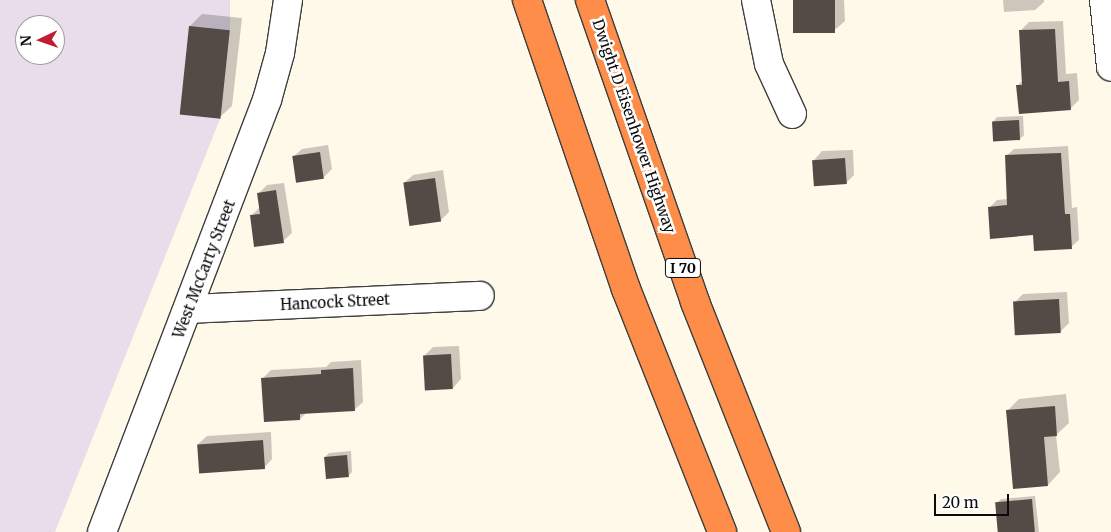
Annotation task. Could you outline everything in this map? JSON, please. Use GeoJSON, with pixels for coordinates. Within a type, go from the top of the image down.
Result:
{"type":"FeatureCollection","features":[{"type":"Feature","properties":{"kind":"highway"},"geometry":{"type":"LineString","coordinates":[[527,0],[636,314],[722,532]]}},
{"type":"Feature","properties":{"kind":"highway","name":"Dwight D Eisenhower Highway"},"geometry":{"type":"LineString","coordinates":[[590,0],[695,302],[786,532]]}},
{"type":"Feature","properties":{"kind":"street","name":"West McCarty Street"},"geometry":{"type":"LineString","coordinates":[[102,532],[189,309],[267,100],[280,53],[288,0]]}},
{"type":"Feature","properties":{"kind":"street"},"geometry":{"type":"LineString","coordinates":[[756,0],[769,64],[792,114]]}},
{"type":"Feature","properties":{"kind":"street"},"geometry":{"type":"LineString","coordinates":[[1104,0],[1111,67]]}},
{"type":"Feature","properties":{"kind":"street","name":"Hancock Street"},"geometry":{"type":"LineString","coordinates":[[189,309],[480,296]]}},
{"type":"Feature","properties":{"kind":"shaded area"},"geometry":{"type":"Polygon","coordinates":[[[0,0],[230,0],[230,30],[220,119],[55,532],[0,532],[0,0]]]}},
{"type":"Feature","properties":{"kind":"building"},"geometry":{"type":"Polygon","coordinates":[[[793,0],[835,0],[835,33],[793,33],[793,0]]]}},
{"type":"Feature","properties":{"kind":"building"},"geometry":{"type":"Polygon","coordinates":[[[189,26],[230,30],[220,119],[180,115],[189,26]]]}},
{"type":"Feature","properties":{"kind":"building"},"geometry":{"type":"Polygon","coordinates":[[[1055,29],[1058,82],[1069,81],[1071,110],[1019,114],[1016,85],[1022,85],[1019,30],[1055,29]]]}},
{"type":"Feature","properties":{"kind":"building"},"geometry":{"type":"Polygon","coordinates":[[[1019,120],[1020,140],[993,141],[992,121],[1019,120]]]}},
{"type":"Feature","properties":{"kind":"building"},"geometry":{"type":"Polygon","coordinates":[[[320,152],[324,179],[296,183],[292,156],[320,152]]]}},
{"type":"Feature","properties":{"kind":"building"},"geometry":{"type":"Polygon","coordinates":[[[1061,153],[1065,214],[1070,214],[1072,249],[1034,251],[1033,235],[990,239],[988,207],[1007,205],[1005,155],[1061,153]]]}},
{"type":"Feature","properties":{"kind":"building"},"geometry":{"type":"Polygon","coordinates":[[[845,158],[847,184],[814,186],[812,160],[845,158]]]}},
{"type":"Feature","properties":{"kind":"building"},"geometry":{"type":"Polygon","coordinates":[[[435,178],[441,222],[409,226],[403,182],[435,178]]]}},
{"type":"Feature","properties":{"kind":"building"},"geometry":{"type":"Polygon","coordinates":[[[276,190],[284,243],[254,247],[250,215],[260,214],[257,193],[276,190]]]}},
{"type":"Feature","properties":{"kind":"building"},"geometry":{"type":"Polygon","coordinates":[[[1059,299],[1061,333],[1015,335],[1013,301],[1059,299]]]}},
{"type":"Feature","properties":{"kind":"building"},"geometry":{"type":"Polygon","coordinates":[[[451,354],[453,389],[425,390],[423,355],[451,354]]]}},
{"type":"Feature","properties":{"kind":"building"},"geometry":{"type":"Polygon","coordinates":[[[353,368],[355,411],[300,414],[300,420],[264,422],[261,378],[321,374],[321,370],[353,368]]]}},
{"type":"Feature","properties":{"kind":"building"},"geometry":{"type":"Polygon","coordinates":[[[1055,406],[1057,436],[1044,437],[1048,486],[1013,489],[1006,410],[1055,406]]]}},
{"type":"Feature","properties":{"kind":"building"},"geometry":{"type":"Polygon","coordinates":[[[263,440],[265,469],[199,474],[197,445],[263,440]]]}},
{"type":"Feature","properties":{"kind":"building"},"geometry":{"type":"Polygon","coordinates":[[[347,455],[349,477],[326,479],[324,457],[347,455]]]}},
{"type":"Feature","properties":{"kind":"building"},"geometry":{"type":"Polygon","coordinates":[[[1032,499],[1035,532],[998,532],[995,502],[1032,499]]]}}]}
